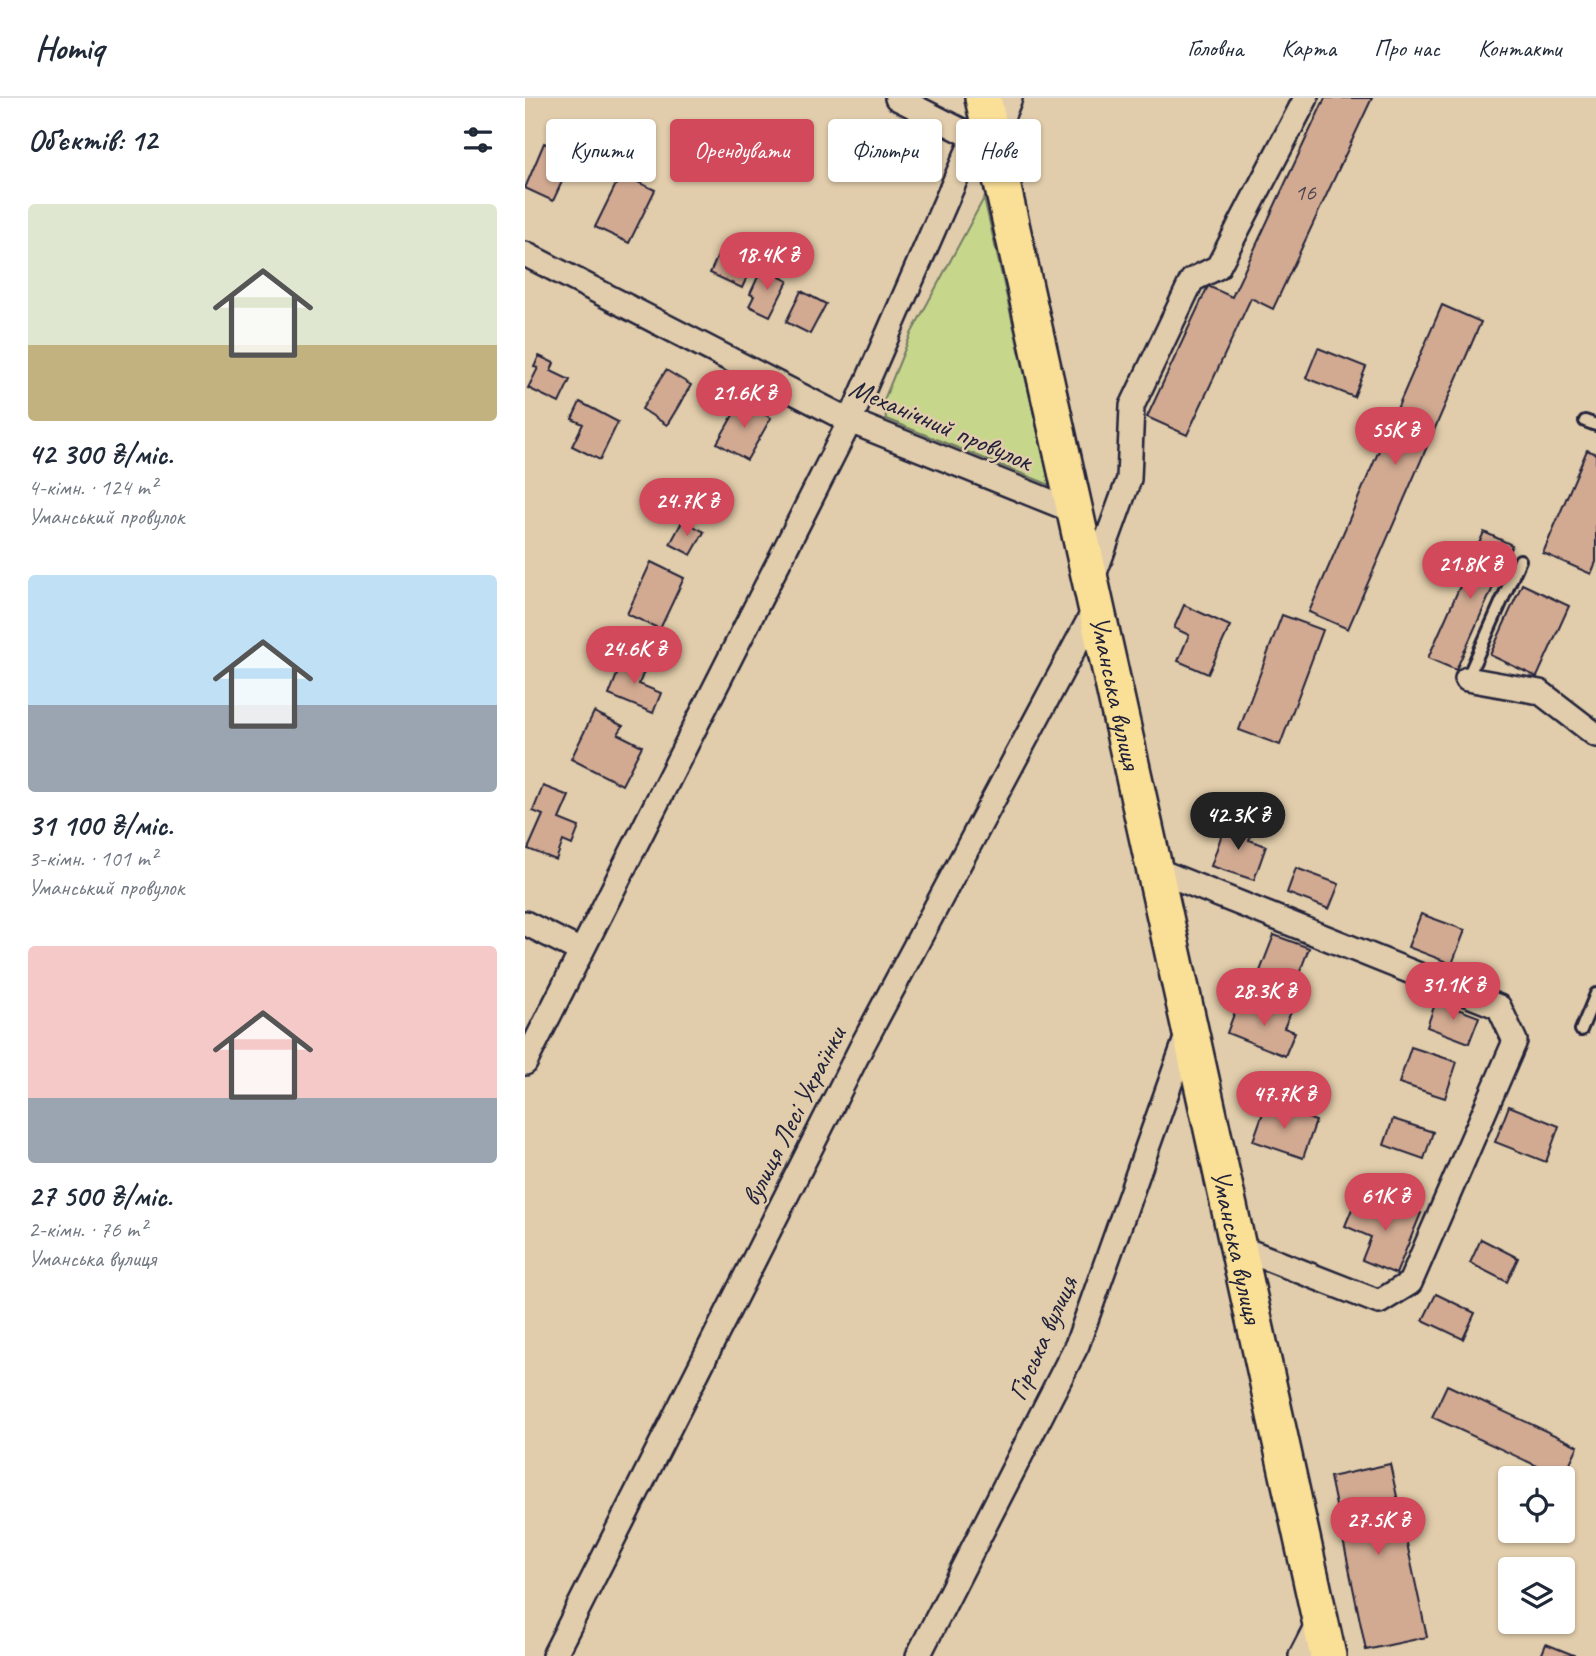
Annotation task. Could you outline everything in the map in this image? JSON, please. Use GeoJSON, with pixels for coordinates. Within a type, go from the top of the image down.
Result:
{"type":"FeatureCollection","features":[{"type":"Feature","properties":{"kind":"main road","name":"Уманська вулиця"},"geometry":{"type":"LineString","coordinates":[[999,182],[1034,316],[1074,511],[1328,1656]]}},
{"type":"Feature","properties":{"kind":"street"},"geometry":{"type":"LineString","coordinates":[[897,98],[976,119]]}},
{"type":"Feature","properties":{"kind":"street"},"geometry":{"type":"LineString","coordinates":[[1001,119],[1010,98]]}},
{"type":"Feature","properties":{"kind":"street","name":"вулиця Лесі Українки"},"geometry":{"type":"LineString","coordinates":[[554,1656],[1093,596],[1129,479],[1132,406],[1192,280],[1218,267],[1306,98]]}},
{"type":"Feature","properties":{"kind":"street"},"geometry":{"type":"LineString","coordinates":[[525,1063],[850,421],[956,182]]}},
{"type":"Feature","properties":{"kind":"street","name":"Механічний провулок"},"geometry":{"type":"LineString","coordinates":[[525,254],[850,421],[1074,511]]}},
{"type":"Feature","properties":{"kind":"street"},"geometry":{"type":"LineString","coordinates":[[1468,679],[1540,692],[1596,736]]}},
{"type":"Feature","properties":{"kind":"street"},"geometry":{"type":"LineString","coordinates":[[1154,869],[1499,1007],[1515,1041],[1410,1283],[1379,1302],[1238,1247]]}},
{"type":"Feature","properties":{"kind":"street"},"geometry":{"type":"LineString","coordinates":[[525,923],[581,951]]}},
{"type":"Feature","properties":{"kind":"street","name":"Гірська вулиця"},"geometry":{"type":"LineString","coordinates":[[918,1656],[1077,1345],[1189,1030]]}},
{"type":"Feature","properties":{"kind":"street"},"geometry":{"type":"LineString","coordinates":[[1301,1656],[1320,1619]]}},
{"type":"Feature","properties":{"kind":"lane"},"geometry":{"type":"LineString","coordinates":[[1468,679],[1520,560]]}},
{"type":"Feature","properties":{"kind":"lane"},"geometry":{"type":"LineString","coordinates":[[1581,1030],[1596,994]]}},
{"type":"Feature","properties":{"kind":"green space"},"geometry":{"type":"Polygon","coordinates":[[[984,198],[1050,485],[886,419],[884,400],[911,334],[984,198]]]}},
{"type":"Feature","properties":{"kind":"building"},"geometry":{"type":"Polygon","coordinates":[[[1325,98],[1372,98],[1273,309],[1251,298],[1187,435],[1147,417],[1208,286],[1232,297],[1325,98]]]}},
{"type":"Feature","properties":{"kind":"building"},"geometry":{"type":"Polygon","coordinates":[[[544,143],[546,144],[546,182],[562,182],[553,201],[525,188],[544,143]]]}},
{"type":"Feature","properties":{"kind":"building"},"geometry":{"type":"Polygon","coordinates":[[[617,182],[638,182],[655,190],[629,243],[595,227],[617,182]]]}},
{"type":"Feature","properties":{"kind":"building"},"geometry":{"type":"Polygon","coordinates":[[[735,247],[756,257],[742,288],[710,273],[719,253],[730,258],[735,247]]]}},
{"type":"Feature","properties":{"kind":"building"},"geometry":{"type":"Polygon","coordinates":[[[762,268],[788,281],[770,316],[749,306],[754,296],[750,294],[762,268]]]}},
{"type":"Feature","properties":{"kind":"building"},"geometry":{"type":"Polygon","coordinates":[[[801,291],[826,304],[810,334],[786,322],[801,291]]]}},
{"type":"Feature","properties":{"kind":"building"},"geometry":{"type":"Polygon","coordinates":[[[1442,305],[1481,322],[1348,629],[1309,612],[1442,305]]]}},
{"type":"Feature","properties":{"kind":"building"},"geometry":{"type":"Polygon","coordinates":[[[1318,348],[1366,367],[1354,397],[1306,378],[1318,348]]]}},
{"type":"Feature","properties":{"kind":"building"},"geometry":{"type":"Polygon","coordinates":[[[539,356],[554,363],[551,371],[570,380],[559,403],[528,388],[538,368],[534,367],[539,356]]]}},
{"type":"Feature","properties":{"kind":"building"},"geometry":{"type":"Polygon","coordinates":[[[666,370],[691,385],[667,425],[642,409],[666,370]]]}},
{"type":"Feature","properties":{"kind":"building"},"geometry":{"type":"Polygon","coordinates":[[[741,401],[771,418],[747,460],[717,443],[741,401]]]}},
{"type":"Feature","properties":{"kind":"building"},"geometry":{"type":"Polygon","coordinates":[[[580,402],[618,422],[600,460],[572,446],[583,424],[572,419],[580,402]]]}},
{"type":"Feature","properties":{"kind":"building"},"geometry":{"type":"Polygon","coordinates":[[[1587,450],[1596,454],[1596,562],[1591,574],[1543,553],[1587,450]]]}},
{"type":"Feature","properties":{"kind":"building"},"geometry":{"type":"Polygon","coordinates":[[[683,520],[704,532],[691,555],[670,544],[683,520]]]}},
{"type":"Feature","properties":{"kind":"building"},"geometry":{"type":"Polygon","coordinates":[[[1484,532],[1512,545],[1456,670],[1428,658],[1484,532]]]}},
{"type":"Feature","properties":{"kind":"building"},"geometry":{"type":"Polygon","coordinates":[[[651,562],[684,578],[660,629],[627,614],[651,562]]]}},
{"type":"Feature","properties":{"kind":"building"},"geometry":{"type":"Polygon","coordinates":[[[1522,584],[1569,606],[1537,677],[1490,655],[1522,584]]]}},
{"type":"Feature","properties":{"kind":"building"},"geometry":{"type":"Polygon","coordinates":[[[1184,605],[1230,626],[1208,674],[1178,661],[1189,635],[1174,628],[1184,605]]]}},
{"type":"Feature","properties":{"kind":"building"},"geometry":{"type":"Polygon","coordinates":[[[1282,615],[1323,630],[1280,745],[1239,730],[1282,615]]]}},
{"type":"Feature","properties":{"kind":"building"},"geometry":{"type":"Polygon","coordinates":[[[625,654],[647,664],[639,684],[661,693],[653,713],[609,695],[625,654]]]}},
{"type":"Feature","properties":{"kind":"building"},"geometry":{"type":"Polygon","coordinates":[[[594,712],[623,726],[618,734],[642,746],[622,785],[571,759],[594,712]]]}},
{"type":"Feature","properties":{"kind":"building"},"geometry":{"type":"Polygon","coordinates":[[[543,786],[569,796],[559,819],[579,827],[572,845],[563,841],[556,860],[528,849],[543,815],[533,811],[543,786]]]}},
{"type":"Feature","properties":{"kind":"building"},"geometry":{"type":"Polygon","coordinates":[[[1226,822],[1252,831],[1249,840],[1266,846],[1254,880],[1211,866],[1226,822]]]}},
{"type":"Feature","properties":{"kind":"building"},"geometry":{"type":"Polygon","coordinates":[[[1296,868],[1339,884],[1329,909],[1287,893],[1296,868]]]}},
{"type":"Feature","properties":{"kind":"building"},"geometry":{"type":"Polygon","coordinates":[[[1421,914],[1465,930],[1452,964],[1408,947],[1421,914]]]}},
{"type":"Feature","properties":{"kind":"building"},"geometry":{"type":"Polygon","coordinates":[[[1274,935],[1309,948],[1292,992],[1257,979],[1274,935]]]}},
{"type":"Feature","properties":{"kind":"building"},"geometry":{"type":"Polygon","coordinates":[[[1436,1001],[1479,1017],[1469,1043],[1427,1027],[1436,1001]]]}},
{"type":"Feature","properties":{"kind":"building"},"geometry":{"type":"Polygon","coordinates":[[[1272,1002],[1292,1010],[1284,1028],[1295,1032],[1285,1056],[1227,1033],[1237,1006],[1266,1017],[1272,1002]]]}},
{"type":"Feature","properties":{"kind":"building"},"geometry":{"type":"Polygon","coordinates":[[[1411,1047],[1457,1062],[1445,1098],[1399,1083],[1411,1047]]]}},
{"type":"Feature","properties":{"kind":"building"},"geometry":{"type":"Polygon","coordinates":[[[1266,1104],[1316,1121],[1303,1158],[1253,1141],[1266,1104]]]}},
{"type":"Feature","properties":{"kind":"building"},"geometry":{"type":"Polygon","coordinates":[[[1509,1106],[1559,1126],[1546,1162],[1495,1142],[1509,1106]]]}},
{"type":"Feature","properties":{"kind":"building"},"geometry":{"type":"Polygon","coordinates":[[[1393,1119],[1433,1132],[1424,1159],[1384,1145],[1393,1119]]]}},
{"type":"Feature","properties":{"kind":"building"},"geometry":{"type":"Polygon","coordinates":[[[1386,1199],[1421,1213],[1396,1274],[1362,1260],[1371,1237],[1345,1226],[1354,1204],[1380,1215],[1386,1199]]]}},
{"type":"Feature","properties":{"kind":"building"},"geometry":{"type":"Polygon","coordinates":[[[1481,1239],[1518,1258],[1507,1282],[1470,1263],[1481,1239]]]}},
{"type":"Feature","properties":{"kind":"building"},"geometry":{"type":"Polygon","coordinates":[[[1436,1294],[1475,1313],[1463,1339],[1423,1320],[1436,1294]]]}},
{"type":"Feature","properties":{"kind":"building"},"geometry":{"type":"Polygon","coordinates":[[[1447,1385],[1578,1446],[1569,1466],[1537,1466],[1432,1417],[1447,1385]]]}},
{"type":"Feature","properties":{"kind":"building"},"geometry":{"type":"Polygon","coordinates":[[[1390,1464],[1427,1637],[1366,1650],[1330,1477],[1390,1464]]]}},
{"type":"Feature","properties":{"kind":"building"},"geometry":{"type":"Polygon","coordinates":[[[1546,1644],[1576,1656],[1541,1656],[1546,1644]]]}}]}
